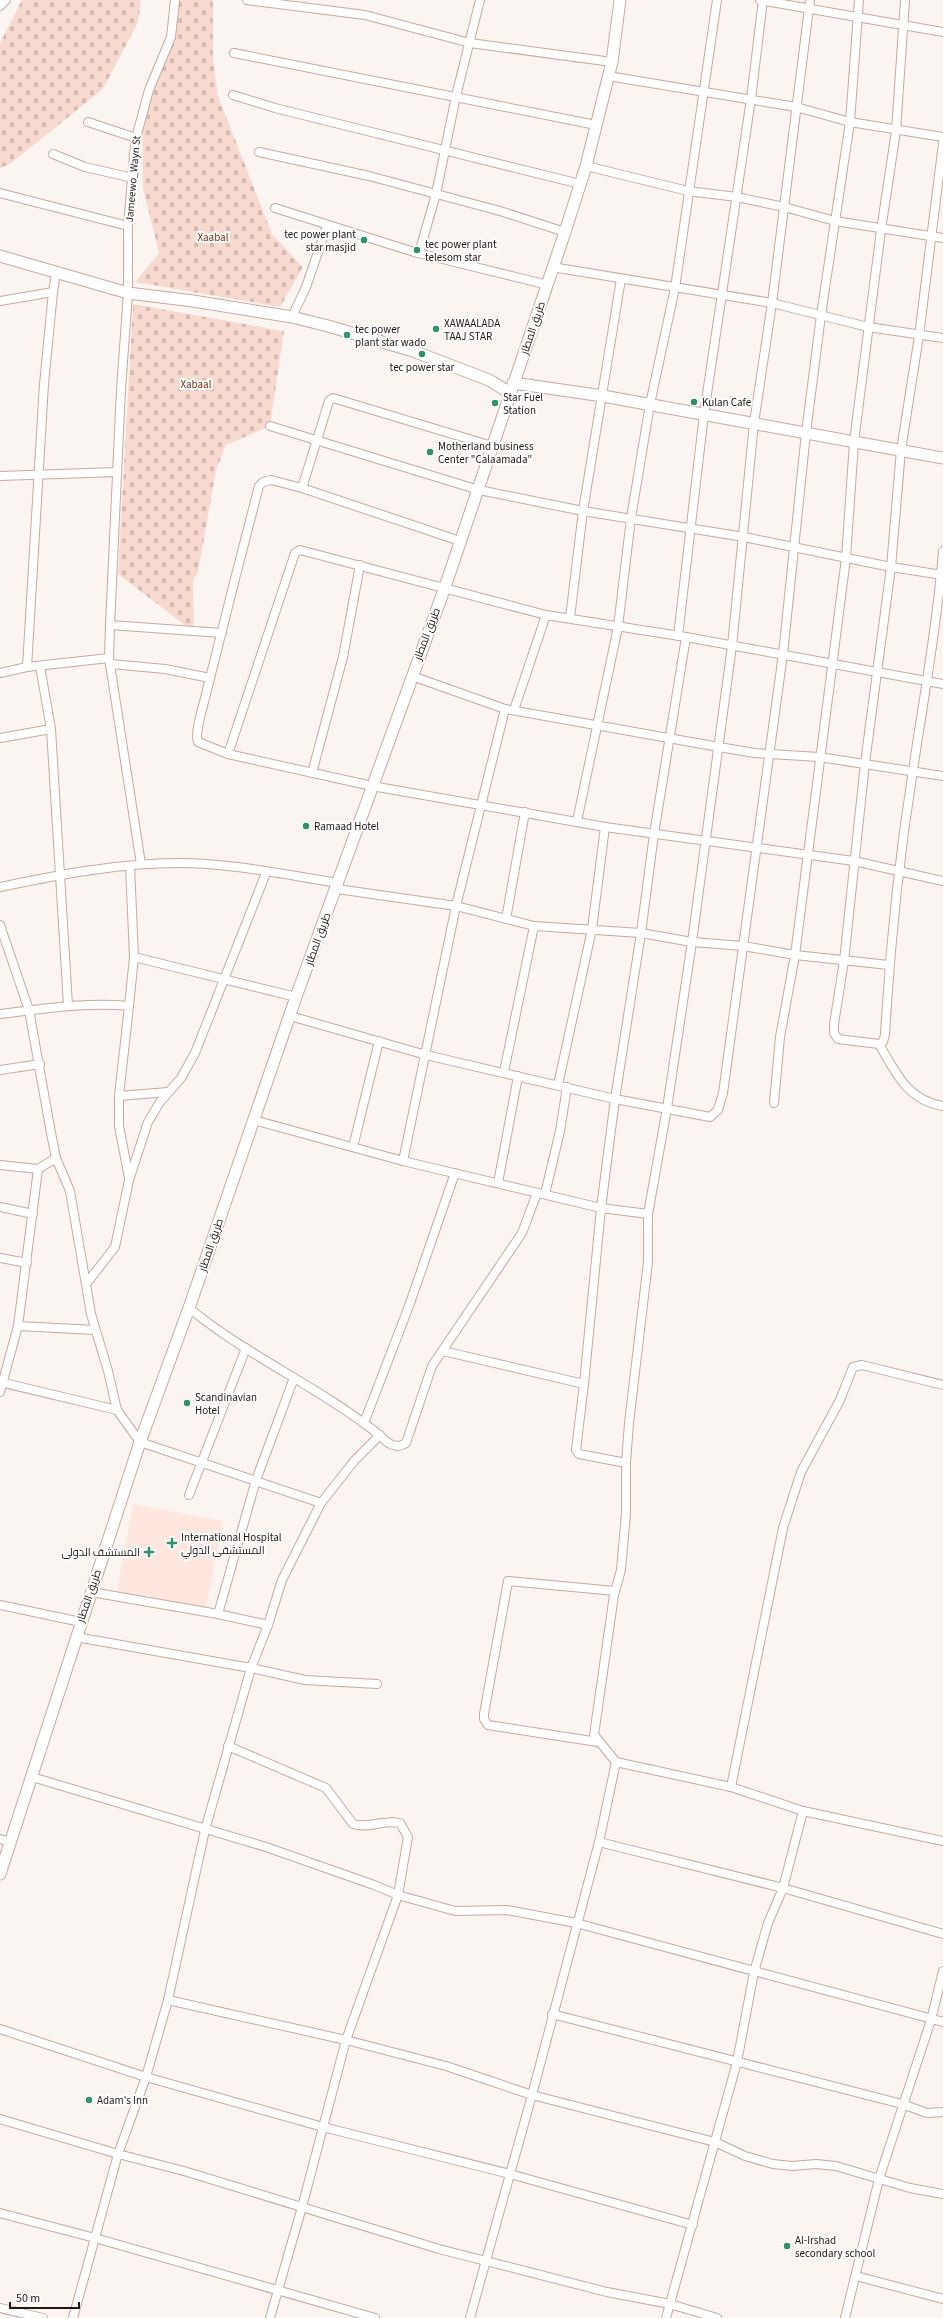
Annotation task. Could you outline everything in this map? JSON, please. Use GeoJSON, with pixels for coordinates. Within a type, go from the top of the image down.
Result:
{"type":"FeatureCollection","features":[{"type":"Feature","properties":{"kind":"main road","name":"طريق المطار"},"geometry":{"type":"LineString","coordinates":[[0,1874],[5,1841],[32,1777],[140,1442],[189,1308],[296,997],[338,886],[372,786],[445,587],[548,285],[552,267],[586,166],[612,62],[620,0]]}},
{"type":"Feature","properties":{"kind":"main road"},"geometry":{"type":"LineString","coordinates":[[0,256],[128,293],[192,301],[292,317],[413,350],[512,388],[603,396],[943,458]]}},
{"type":"Feature","properties":{"kind":"street"},"geometry":{"type":"LineString","coordinates":[[0,6],[6,0]]}},
{"type":"Feature","properties":{"kind":"street","name":"Jameewo_Wayn St"},"geometry":{"type":"LineString","coordinates":[[141,864],[110,661],[110,625],[117,472],[128,293],[128,226],[136,138],[149,90],[171,37],[175,0]]}},
{"type":"Feature","properties":{"kind":"street"},"geometry":{"type":"LineString","coordinates":[[247,0],[365,15],[470,43],[612,62]]}},
{"type":"Feature","properties":{"kind":"street"},"geometry":{"type":"LineString","coordinates":[[419,254],[436,194],[456,96],[480,0]]}},
{"type":"Feature","properties":{"kind":"street"},"geometry":{"type":"LineString","coordinates":[[577,821],[599,726],[618,627],[631,518],[650,404],[675,288],[702,91],[717,0]]}},
{"type":"Feature","properties":{"kind":"street"},"geometry":{"type":"LineString","coordinates":[[760,0],[810,4],[903,26],[943,32]]}},
{"type":"Feature","properties":{"kind":"street"},"geometry":{"type":"LineString","coordinates":[[626,1463],[578,1454],[576,1452],[584,1384],[600,1208],[615,1099],[641,933],[654,834],[671,738],[704,414],[723,296],[751,99],[763,0]]}},
{"type":"Feature","properties":{"kind":"street"},"geometry":{"type":"LineString","coordinates":[[290,1016],[426,1055],[615,1099],[710,1117],[718,1110],[723,1093],[783,654],[793,546],[806,433],[821,315],[850,122],[859,0]]}},
{"type":"Feature","properties":{"kind":"street"},"geometry":{"type":"LineString","coordinates":[[774,1103],[780,1037],[795,955],[819,756],[846,558],[854,442],[881,230],[896,131],[905,0]]}},
{"type":"Feature","properties":{"kind":"street"},"geometry":{"type":"LineString","coordinates":[[810,4],[772,303],[754,423],[744,537],[732,646],[706,842],[667,1108],[648,1214],[645,1289],[626,1463],[624,1540],[621,1570],[615,1591],[594,1734],[598,1742],[616,1762],[731,1787],[803,1811],[943,1841]]}},
{"type":"Feature","properties":{"kind":"street"},"geometry":{"type":"LineString","coordinates":[[234,53],[596,125]]}},
{"type":"Feature","properties":{"kind":"street"},"geometry":{"type":"LineString","coordinates":[[608,76],[796,107],[850,122],[896,131],[943,137]]}},
{"type":"Feature","properties":{"kind":"street"},"geometry":{"type":"LineString","coordinates":[[233,95],[275,108],[580,184]]}},
{"type":"Feature","properties":{"kind":"street"},"geometry":{"type":"LineString","coordinates":[[88,122],[136,138]]}},
{"type":"Feature","properties":{"kind":"street"},"geometry":{"type":"LineString","coordinates":[[879,1044],[846,1041],[835,1037],[834,1024],[844,961],[865,763],[892,567],[901,450],[919,336],[943,143]]}},
{"type":"Feature","properties":{"kind":"street"},"geometry":{"type":"LineString","coordinates":[[259,152],[369,176],[500,211],[565,232]]}},
{"type":"Feature","properties":{"kind":"street"},"geometry":{"type":"LineString","coordinates":[[53,154],[85,167],[133,178]]}},
{"type":"Feature","properties":{"kind":"street"},"geometry":{"type":"LineString","coordinates":[[586,166],[688,191],[737,197],[784,207],[835,221],[881,230],[943,238]]}},
{"type":"Feature","properties":{"kind":"street"},"geometry":{"type":"LineString","coordinates":[[0,193],[128,226]]}},
{"type":"Feature","properties":{"kind":"street"},"geometry":{"type":"LineString","coordinates":[[276,208],[327,226],[419,254],[548,285]]}},
{"type":"Feature","properties":{"kind":"street"},"geometry":{"type":"LineString","coordinates":[[292,317],[306,287],[327,226]]}},
{"type":"Feature","properties":{"kind":"street"},"geometry":{"type":"LineString","coordinates":[[552,267],[772,303],[868,327],[919,336],[943,338]]}},
{"type":"Feature","properties":{"kind":"street"},"geometry":{"type":"LineString","coordinates":[[27,667],[38,475],[53,292],[56,273]]}},
{"type":"Feature","properties":{"kind":"street"},"geometry":{"type":"LineString","coordinates":[[570,618],[583,511],[621,279]]}},
{"type":"Feature","properties":{"kind":"street"},"geometry":{"type":"LineString","coordinates":[[0,301],[53,292]]}},
{"type":"Feature","properties":{"kind":"street"},"geometry":{"type":"LineString","coordinates":[[302,488],[328,401],[332,398],[492,446]]}},
{"type":"Feature","properties":{"kind":"street"},"geometry":{"type":"LineString","coordinates":[[270,426],[479,490],[583,511],[744,537],[892,567],[942,574]]}},
{"type":"Feature","properties":{"kind":"street"},"geometry":{"type":"LineString","coordinates":[[0,476],[117,472]]}},
{"type":"Feature","properties":{"kind":"street"},"geometry":{"type":"LineString","coordinates":[[460,541],[302,488],[271,480],[263,482],[259,486],[196,738],[201,744],[228,754],[372,786],[605,827],[854,861],[943,881]]}},
{"type":"Feature","properties":{"kind":"street"},"geometry":{"type":"LineString","coordinates":[[228,754],[295,553],[300,550],[445,587],[546,615],[783,654],[943,684]]}},
{"type":"Feature","properties":{"kind":"street"},"geometry":{"type":"LineString","coordinates":[[879,1044],[885,1035],[889,965],[899,870],[913,770],[928,681],[942,574],[943,551]]}},
{"type":"Feature","properties":{"kind":"street"},"geometry":{"type":"LineString","coordinates":[[312,773],[343,657],[360,565]]}},
{"type":"Feature","properties":{"kind":"street"},"geometry":{"type":"LineString","coordinates":[[514,710],[546,615]]}},
{"type":"Feature","properties":{"kind":"street"},"geometry":{"type":"LineString","coordinates":[[110,625],[222,633]]}},
{"type":"Feature","properties":{"kind":"street"},"geometry":{"type":"LineString","coordinates":[[0,673],[27,667],[110,661],[165,669],[210,678]]}},
{"type":"Feature","properties":{"kind":"street"},"geometry":{"type":"LineString","coordinates":[[40,666],[51,729],[68,1005]]}},
{"type":"Feature","properties":{"kind":"street"},"geometry":{"type":"LineString","coordinates":[[412,676],[505,709],[718,747],[770,753],[819,756],[943,776]]}},
{"type":"Feature","properties":{"kind":"street"},"geometry":{"type":"LineString","coordinates":[[403,1162],[456,906],[505,709]]}},
{"type":"Feature","properties":{"kind":"street"},"geometry":{"type":"LineString","coordinates":[[0,738],[51,729]]}},
{"type":"Feature","properties":{"kind":"street"},"geometry":{"type":"LineString","coordinates":[[506,919],[525,812]]}},
{"type":"Feature","properties":{"kind":"street"},"geometry":{"type":"LineString","coordinates":[[189,1308],[246,1348],[364,1423],[393,1446],[398,1447],[406,1443],[432,1366],[522,1233],[541,1194],[560,1131],[563,1086],[592,929],[605,827]]}},
{"type":"Feature","properties":{"kind":"street"},"geometry":{"type":"LineString","coordinates":[[0,887],[59,876],[141,864],[179,863],[222,866],[266,872],[456,906],[534,926],[641,933],[692,942],[743,946],[795,955],[889,965]]}},
{"type":"Feature","properties":{"kind":"street"},"geometry":{"type":"LineString","coordinates":[[130,866],[134,957],[119,1096],[119,1126],[130,1180]]}},
{"type":"Feature","properties":{"kind":"street"},"geometry":{"type":"LineString","coordinates":[[86,1284],[115,1247],[130,1180],[148,1122],[168,1092],[181,1078],[196,1053],[266,872]]}},
{"type":"Feature","properties":{"kind":"street"},"geometry":{"type":"LineString","coordinates":[[0,925],[2,937],[29,1010],[56,1158],[70,1191],[95,1330],[117,1410],[140,1442],[321,1503]]}},
{"type":"Feature","properties":{"kind":"street"},"geometry":{"type":"LineString","coordinates":[[504,1072],[534,926]]}},
{"type":"Feature","properties":{"kind":"street"},"geometry":{"type":"LineString","coordinates":[[134,957],[296,997]]}},
{"type":"Feature","properties":{"kind":"street"},"geometry":{"type":"LineString","coordinates":[[0,1014],[68,1005],[106,1004],[129,1006]]}},
{"type":"Feature","properties":{"kind":"street"},"geometry":{"type":"LineString","coordinates":[[353,1147],[379,1041]]}},
{"type":"Feature","properties":{"kind":"street"},"geometry":{"type":"LineString","coordinates":[[879,1044],[904,1086],[914,1094],[943,1106]]}},
{"type":"Feature","properties":{"kind":"street"},"geometry":{"type":"LineString","coordinates":[[0,1070],[40,1064]]}},
{"type":"Feature","properties":{"kind":"street"},"geometry":{"type":"LineString","coordinates":[[498,1183],[518,1076]]}},
{"type":"Feature","properties":{"kind":"street"},"geometry":{"type":"LineString","coordinates":[[119,1096],[168,1092]]}},
{"type":"Feature","properties":{"kind":"street"},"geometry":{"type":"LineString","coordinates":[[254,1120],[403,1162],[600,1208],[648,1214]]}},
{"type":"Feature","properties":{"kind":"street"},"geometry":{"type":"LineString","coordinates":[[0,1165],[38,1169],[56,1158]]}},
{"type":"Feature","properties":{"kind":"street"},"geometry":{"type":"LineString","coordinates":[[0,1392],[18,1326],[38,1169]]}},
{"type":"Feature","properties":{"kind":"street"},"geometry":{"type":"LineString","coordinates":[[364,1423],[409,1306],[455,1173]]}},
{"type":"Feature","properties":{"kind":"street"},"geometry":{"type":"LineString","coordinates":[[0,1207],[33,1214]]}},
{"type":"Feature","properties":{"kind":"street"},"geometry":{"type":"LineString","coordinates":[[0,1258],[27,1263]]}},
{"type":"Feature","properties":{"kind":"street"},"geometry":{"type":"LineString","coordinates":[[18,1326],[95,1330]]}},
{"type":"Feature","properties":{"kind":"street"},"geometry":{"type":"LineString","coordinates":[[190,1495],[246,1348]]}},
{"type":"Feature","properties":{"kind":"street"},"geometry":{"type":"LineString","coordinates":[[443,1351],[584,1384]]}},
{"type":"Feature","properties":{"kind":"street"},"geometry":{"type":"LineString","coordinates":[[731,1787],[783,1528],[802,1472],[840,1400],[849,1372],[853,1367],[862,1365],[943,1385]]}},
{"type":"Feature","properties":{"kind":"street"},"geometry":{"type":"LineString","coordinates":[[218,1614],[256,1480],[294,1378]]}},
{"type":"Feature","properties":{"kind":"street"},"geometry":{"type":"LineString","coordinates":[[2,1383],[117,1410]]}},
{"type":"Feature","properties":{"kind":"street"},"geometry":{"type":"LineString","coordinates":[[73,2318],[118,2154],[146,2077],[168,2000],[205,1830],[251,1668],[268,1625],[282,1580],[321,1503],[355,1460],[380,1435]]}},
{"type":"Feature","properties":{"kind":"street"},"geometry":{"type":"LineString","coordinates":[[598,1742],[488,1725],[484,1719],[484,1714],[508,1581],[615,1591]]}},
{"type":"Feature","properties":{"kind":"street"},"geometry":{"type":"LineString","coordinates":[[91,1592],[218,1614],[268,1625]]}},
{"type":"Feature","properties":{"kind":"street"},"geometry":{"type":"LineString","coordinates":[[0,1605],[81,1622]]}},
{"type":"Feature","properties":{"kind":"street"},"geometry":{"type":"LineString","coordinates":[[76,1637],[251,1668],[305,1680],[377,1684]]}},
{"type":"Feature","properties":{"kind":"street"},"geometry":{"type":"LineString","coordinates":[[228,1746],[326,1788],[353,1824],[368,1826],[384,1821],[400,1823],[408,1837],[408,1845],[398,1895],[346,2040],[302,2207],[270,2318]]}},
{"type":"Feature","properties":{"kind":"street"},"geometry":{"type":"LineString","coordinates":[[470,2318],[532,2095],[598,1842],[616,1762]]}},
{"type":"Feature","properties":{"kind":"street"},"geometry":{"type":"LineString","coordinates":[[32,1777],[266,1847],[398,1895],[454,1911],[507,1910],[576,1924],[943,2022]]}},
{"type":"Feature","properties":{"kind":"street"},"geometry":{"type":"LineString","coordinates":[[666,2318],[737,2062],[754,1972],[768,1923],[783,1888],[803,1811]]}},
{"type":"Feature","properties":{"kind":"street"},"geometry":{"type":"LineString","coordinates":[[598,1842],[783,1888],[943,1934]]}},
{"type":"Feature","properties":{"kind":"street"},"geometry":{"type":"LineString","coordinates":[[845,2318],[879,2179],[902,2104],[931,2020],[943,1971]]}},
{"type":"Feature","properties":{"kind":"street"},"geometry":{"type":"LineString","coordinates":[[168,2000],[346,2040],[446,2066],[532,2095],[715,2142],[745,2156],[773,2164],[792,2166],[816,2164],[836,2166],[879,2179],[943,2194]]}},
{"type":"Feature","properties":{"kind":"street"},"geometry":{"type":"LineString","coordinates":[[552,2014],[902,2104],[927,2112],[943,2112]]}},
{"type":"Feature","properties":{"kind":"street"},"geometry":{"type":"LineString","coordinates":[[0,2029],[146,2077],[323,2127],[510,2174],[693,2225]]}},
{"type":"Feature","properties":{"kind":"street"},"geometry":{"type":"LineString","coordinates":[[0,2119],[118,2154],[184,2171],[413,2242],[607,2292],[670,2304],[717,2318]]}},
{"type":"Feature","properties":{"kind":"street"},"geometry":{"type":"LineString","coordinates":[[0,2213],[95,2238],[375,2318]]}},
{"type":"Feature","properties":{"kind":"street"},"geometry":{"type":"LineString","coordinates":[[856,2276],[943,2299]]}},
{"type":"Feature","properties":{"kind":"street"},"geometry":{"type":"LineString","coordinates":[[0,2308],[43,2318]]}},
{"type":"Feature","properties":{"kind":"shaded area","name":"International Hospital المستشفى الدولي"},"geometry":{"type":"Polygon","coordinates":[[[133,1504],[223,1521],[206,1608],[117,1591],[133,1504]]]}},
{"type":"Feature","properties":{"kind":"green space"},"geometry":{"type":"Polygon","coordinates":[[[22,0],[141,0],[138,22],[103,89],[10,164],[0,168],[0,43],[22,0]]]}},
{"type":"Feature","properties":{"kind":"green space","name":"Xaabal"},"geometry":{"type":"Polygon","coordinates":[[[177,0],[213,0],[213,59],[218,96],[272,234],[303,267],[280,307],[135,282],[159,253],[143,188],[142,114],[167,46],[177,0]]]}},
{"type":"Feature","properties":{"kind":"green space","name":"Xabaal"},"geometry":{"type":"Polygon","coordinates":[[[133,304],[284,331],[270,426],[226,445],[216,470],[198,572],[193,580],[194,632],[118,574],[133,304]]]}},
{"type":"Feature","properties":{"kind":"place","name":"tec power plant star masjid"},"geometry":{"type":"Point","coordinates":[364,240]}},
{"type":"Feature","properties":{"kind":"place","name":"tec power plant telesom star"},"geometry":{"type":"Point","coordinates":[417,250]}},
{"type":"Feature","properties":{"kind":"place","name":"XAWAALADA TAAJ STAR"},"geometry":{"type":"Point","coordinates":[436,329]}},
{"type":"Feature","properties":{"kind":"place","name":"tec power plant star wado"},"geometry":{"type":"Point","coordinates":[347,335]}},
{"type":"Feature","properties":{"kind":"place","name":"tec power star"},"geometry":{"type":"Point","coordinates":[422,354]}},
{"type":"Feature","properties":{"kind":"place","name":"Kulan Cafe"},"geometry":{"type":"Point","coordinates":[694,402]}},
{"type":"Feature","properties":{"kind":"place","name":"Star Fuel Station"},"geometry":{"type":"Point","coordinates":[495,403]}},
{"type":"Feature","properties":{"kind":"place","name":"Motherland business Center \"Calaamada\""},"geometry":{"type":"Point","coordinates":[430,452]}},
{"type":"Feature","properties":{"kind":"place","name":"Ramaad Hotel"},"geometry":{"type":"Point","coordinates":[306,826]}},
{"type":"Feature","properties":{"kind":"place","name":"Scandinavian Hotel"},"geometry":{"type":"Point","coordinates":[187,1403]}},
{"type":"Feature","properties":{"kind":"place","name":"International Hospital المستشفى الدولي"},"geometry":{"type":"Point","coordinates":[172,1543]}},
{"type":"Feature","properties":{"kind":"place","name":"المستشف الدولى"},"geometry":{"type":"Point","coordinates":[149,1552]}},
{"type":"Feature","properties":{"kind":"place","name":"Adam's Inn"},"geometry":{"type":"Point","coordinates":[89,2100]}},
{"type":"Feature","properties":{"kind":"place","name":"Al-Irshad secondary school"},"geometry":{"type":"Point","coordinates":[787,2246]}}]}
